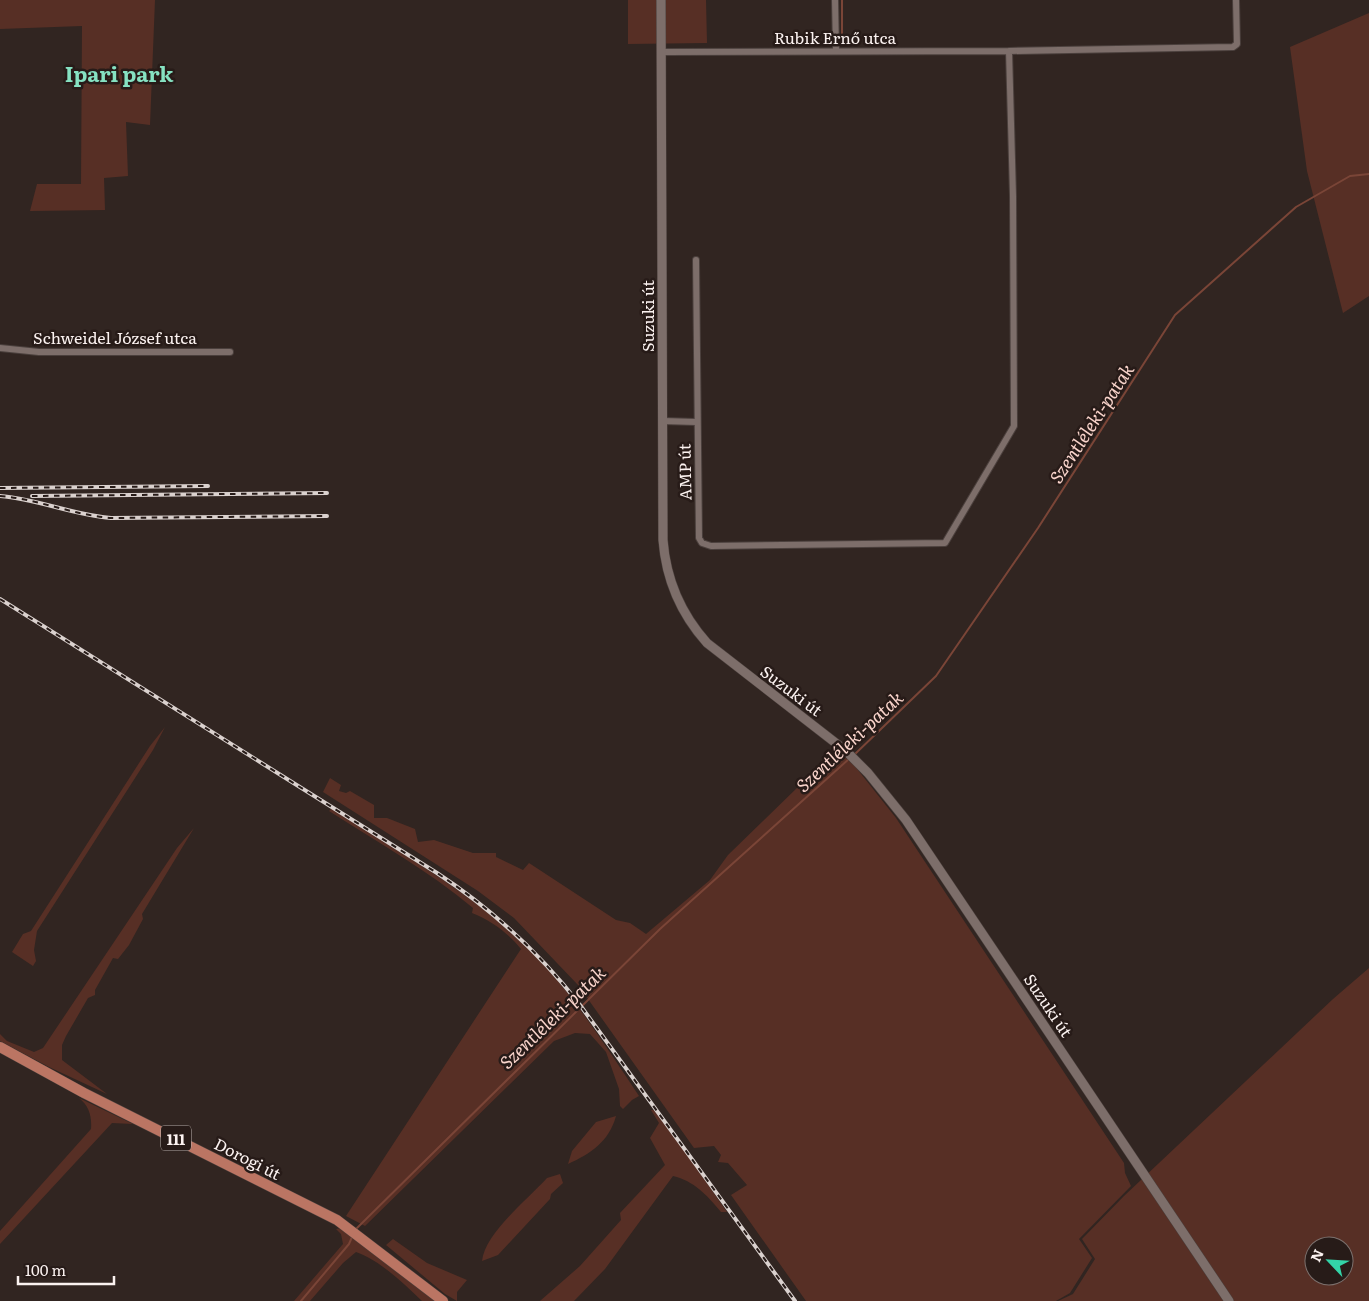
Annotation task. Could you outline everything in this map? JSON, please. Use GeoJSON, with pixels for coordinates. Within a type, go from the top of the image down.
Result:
{"type":"FeatureCollection","features":[{"type":"Feature","properties":{"kind":"main road","name":"Suzuki út"},"geometry":{"type":"LineString","coordinates":[[661,0],[664,556],[670,582],[683,609],[701,636],[718,654],[846,751],[900,812],[1229,1301]]}},
{"type":"Feature","properties":{"kind":"main road","name":"Dorogi út"},"geometry":{"type":"LineString","coordinates":[[0,1047],[84,1092],[322,1212],[354,1232],[443,1301]]}},
{"type":"Feature","properties":{"kind":"street"},"geometry":{"type":"LineString","coordinates":[[835,0],[836,50]]}},
{"type":"Feature","properties":{"kind":"street","name":"Rubik Ernő utca"},"geometry":{"type":"LineString","coordinates":[[662,52],[1009,51],[1233,47],[1237,44],[1236,0]]}},
{"type":"Feature","properties":{"kind":"street","name":"AMP út"},"geometry":{"type":"LineString","coordinates":[[696,260],[696,422],[699,538],[702,542],[711,546],[945,543],[1014,426],[1013,196],[1009,51]]}},
{"type":"Feature","properties":{"kind":"street","name":"Schweidel József utca"},"geometry":{"type":"LineString","coordinates":[[0,348],[39,352],[230,352]]}},
{"type":"Feature","properties":{"kind":"street"},"geometry":{"type":"LineString","coordinates":[[662,420],[696,422]]}},
{"type":"Feature","properties":{"kind":"shaded area"},"geometry":{"type":"Polygon","coordinates":[[[0,0],[155,0],[150,125],[126,122],[128,176],[104,178],[105,210],[30,211],[37,184],[81,184],[82,26],[0,29],[0,0]]]}},
{"type":"Feature","properties":{"kind":"shaded area"},"geometry":{"type":"Polygon","coordinates":[[[628,0],[706,0],[707,43],[628,44],[628,0]]]}},
{"type":"Feature","properties":{"kind":"shaded area"},"geometry":{"type":"Polygon","coordinates":[[[1369,13],[1369,296],[1343,313],[1307,171],[1290,47],[1369,13]]]}},
{"type":"Feature","properties":{"kind":"shaded area"},"geometry":{"type":"Polygon","coordinates":[[[165,727],[153,750],[37,931],[34,950],[36,961],[33,966],[12,952],[23,934],[31,931],[150,746],[165,727]]]}},
{"type":"Feature","properties":{"kind":"shaded area"},"geometry":{"type":"Polygon","coordinates":[[[836,750],[854,765],[896,818],[1124,1163],[1125,1173],[1131,1186],[1079,1239],[1092,1258],[1070,1293],[1056,1301],[806,1301],[731,1195],[747,1185],[728,1163],[718,1162],[721,1155],[714,1146],[694,1148],[578,985],[514,918],[478,891],[323,792],[330,778],[341,785],[339,791],[346,793],[350,791],[374,805],[374,818],[387,818],[415,829],[418,842],[434,840],[473,853],[496,853],[496,857],[523,870],[529,863],[616,920],[630,923],[646,934],[710,880],[728,855],[836,750]]]}},
{"type":"Feature","properties":{"kind":"shaded area"},"geometry":{"type":"Polygon","coordinates":[[[332,808],[452,886],[519,939],[536,955],[568,993],[639,1096],[623,1109],[620,1106],[619,1089],[606,1052],[590,1034],[575,1033],[554,1041],[365,1226],[346,1216],[521,949],[499,928],[472,913],[473,908],[456,894],[421,869],[329,811],[332,808]]]}},
{"type":"Feature","properties":{"kind":"shaded area"},"geometry":{"type":"Polygon","coordinates":[[[194,828],[142,914],[143,919],[129,945],[118,959],[113,958],[95,990],[95,995],[88,998],[62,1045],[62,1060],[107,1094],[49,1067],[0,1041],[0,1034],[7,1041],[34,1052],[43,1048],[177,848],[194,828]]]}},
{"type":"Feature","properties":{"kind":"shaded area"},"geometry":{"type":"Polygon","coordinates":[[[1369,968],[1369,1301],[1058,1301],[1073,1294],[1095,1259],[1082,1239],[1124,1196],[1333,999],[1369,968]]]}},
{"type":"Feature","properties":{"kind":"shaded area"},"geometry":{"type":"Polygon","coordinates":[[[79,1098],[133,1124],[112,1123],[0,1244],[0,1231],[91,1129],[89,1112],[79,1098]]]}},
{"type":"Feature","properties":{"kind":"shaded area"},"geometry":{"type":"Polygon","coordinates":[[[651,1110],[656,1110],[727,1212],[721,1212],[694,1185],[673,1176],[605,1269],[574,1301],[540,1301],[580,1266],[621,1220],[620,1213],[665,1165],[650,1138],[659,1123],[651,1110]]]}},
{"type":"Feature","properties":{"kind":"shaded area"},"geometry":{"type":"Polygon","coordinates":[[[616,1116],[609,1133],[598,1146],[568,1164],[572,1151],[596,1122],[616,1116]]]}},
{"type":"Feature","properties":{"kind":"shaded area"},"geometry":{"type":"Polygon","coordinates":[[[560,1174],[563,1183],[551,1194],[550,1199],[498,1255],[482,1261],[491,1239],[508,1217],[547,1178],[560,1174]]]}},
{"type":"Feature","properties":{"kind":"shaded area"},"geometry":{"type":"Polygon","coordinates":[[[341,1228],[436,1301],[422,1301],[383,1267],[356,1252],[343,1263],[310,1301],[294,1301],[343,1244],[341,1234],[336,1229],[341,1228]]]}},
{"type":"Feature","properties":{"kind":"shaded area"},"geometry":{"type":"Polygon","coordinates":[[[393,1239],[427,1263],[467,1280],[457,1292],[457,1301],[445,1294],[386,1245],[393,1239]]]}},
{"type":"Feature","properties":{"kind":"waterway"},"geometry":{"type":"LineString","coordinates":[[842,0],[842,41]]}},
{"type":"Feature","properties":{"kind":"waterway","name":"Szentléleki-patak"},"geometry":{"type":"LineString","coordinates":[[854,755],[936,676],[1038,528],[1175,315],[1296,207],[1350,176],[1369,174]]}},
{"type":"Feature","properties":{"kind":"waterway","name":"Szentléleki-patak"},"geometry":{"type":"LineString","coordinates":[[356,1229],[660,929],[850,758]]}},
{"type":"Feature","properties":{"kind":"waterway","name":"Szentléleki-patak"},"geometry":{"type":"LineString","coordinates":[[301,1301],[349,1244],[352,1237]]}},
{"type":"Feature","properties":{"kind":"railway"},"geometry":{"type":"LineString","coordinates":[[0,488],[208,486]]}},
{"type":"Feature","properties":{"kind":"railway"},"geometry":{"type":"LineString","coordinates":[[32,496],[327,493]]}},
{"type":"Feature","properties":{"kind":"railway"},"geometry":{"type":"LineString","coordinates":[[0,496],[28,500],[83,514],[111,518],[327,516]]}},
{"type":"Feature","properties":{"kind":"railway"},"geometry":{"type":"LineString","coordinates":[[0,599],[437,873],[496,917],[532,950],[580,1005],[795,1301]]}},
{"type":"Feature","properties":{"kind":"district","name":"Ipari park"},"geometry":{"type":"Point","coordinates":[119,72]}}]}
